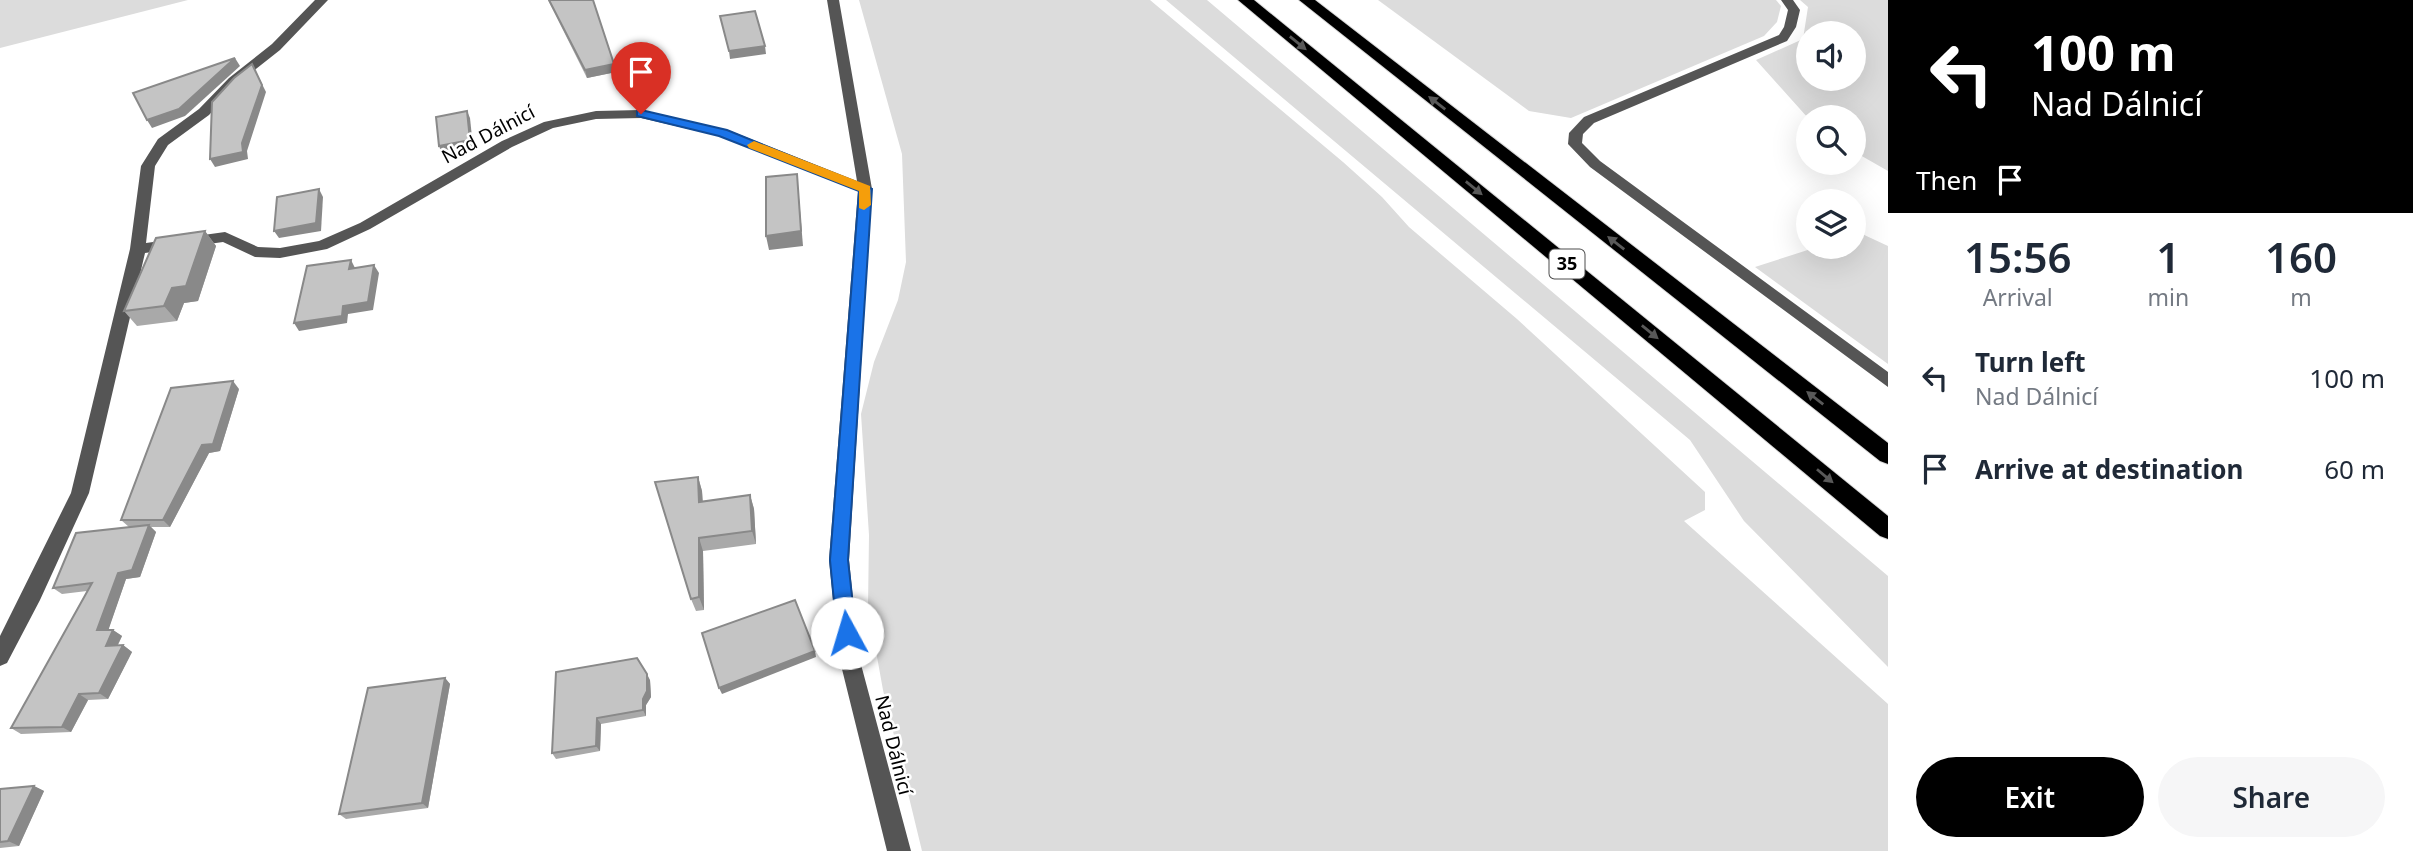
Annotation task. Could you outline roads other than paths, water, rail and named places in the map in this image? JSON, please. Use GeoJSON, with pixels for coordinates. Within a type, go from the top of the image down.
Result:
{"type":"FeatureCollection","features":[{"type":"Feature","properties":{"kind":"highway","name":"35"},"geometry":{"type":"LineString","coordinates":[[1245,0],[1888,528]]}},
{"type":"Feature","properties":{"kind":"highway","name":"35"},"geometry":{"type":"LineString","coordinates":[[1306,0],[1888,455]]}},
{"type":"Feature","properties":{"kind":"street"},"geometry":{"type":"LineString","coordinates":[[0,656],[33,594],[80,493],[138,249],[148,166],[163,142],[204,112],[233,81],[276,47],[322,0]]}},
{"type":"Feature","properties":{"kind":"street","name":"Nad Dálnicí"},"geometry":{"type":"LineString","coordinates":[[833,0],[865,189],[839,560],[849,657],[899,851]]}},
{"type":"Feature","properties":{"kind":"street"},"geometry":{"type":"LineString","coordinates":[[1787,0],[1794,10],[1790,27],[1783,38],[1589,120],[1576,133],[1575,144],[1595,164],[1888,381]]}},
{"type":"Feature","properties":{"kind":"street","name":"Nad Dálnicí"},"geometry":{"type":"LineString","coordinates":[[138,249],[225,237],[255,252],[280,253],[322,245],[365,226],[507,144],[549,125],[596,115],[641,114],[723,133],[865,189]]}}]}
